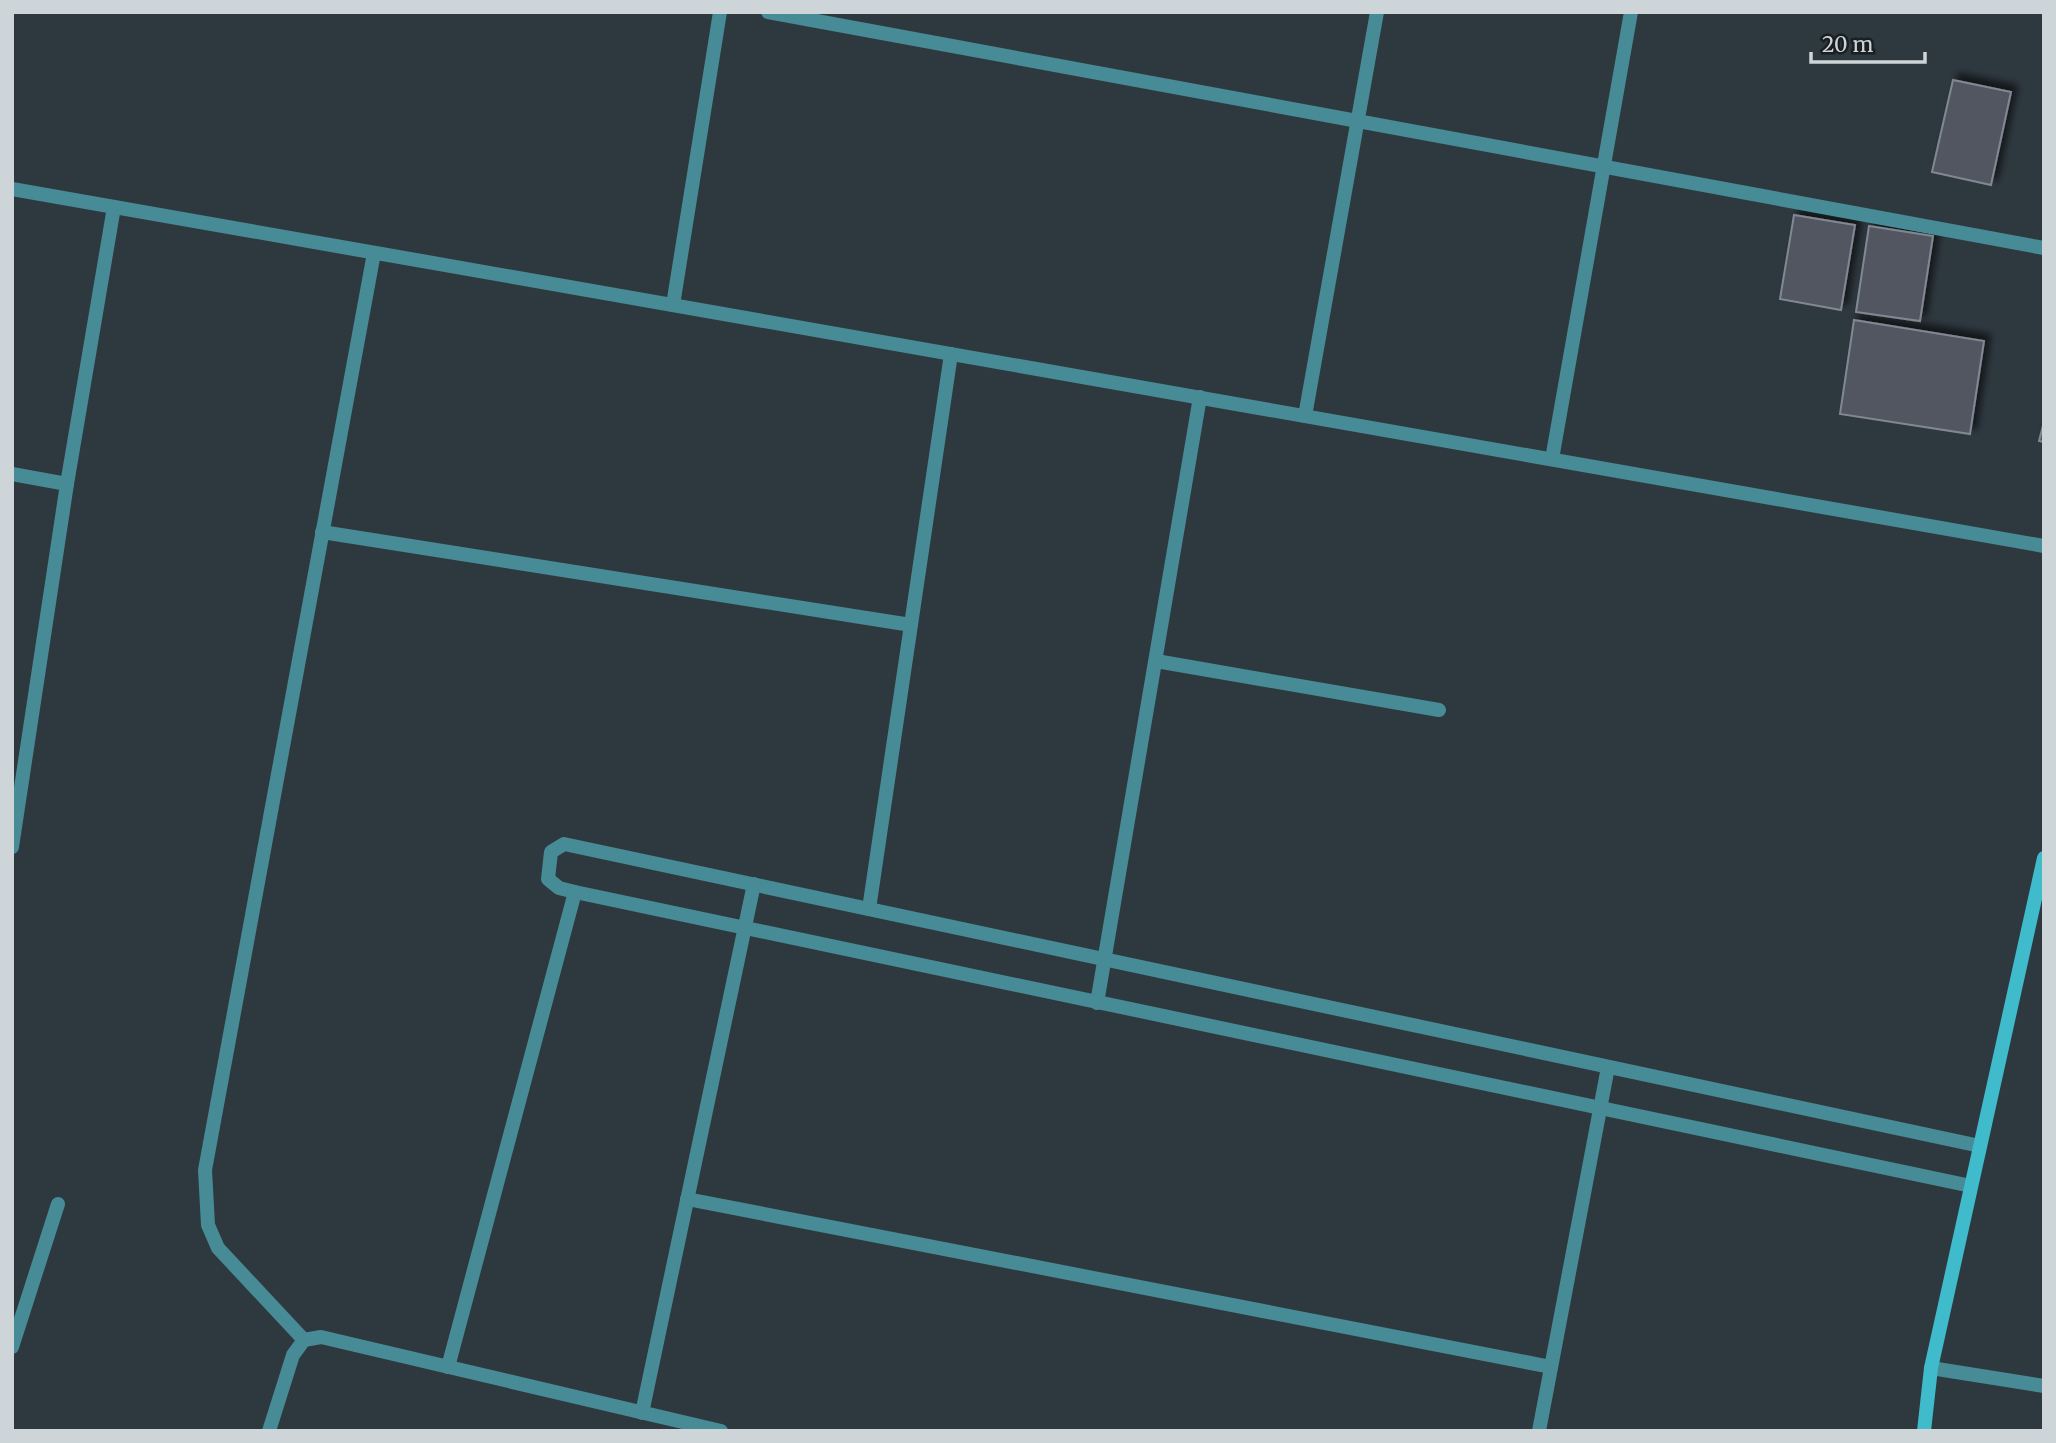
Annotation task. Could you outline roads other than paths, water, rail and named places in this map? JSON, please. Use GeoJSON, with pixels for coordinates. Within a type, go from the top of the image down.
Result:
{"type":"FeatureCollection","features":[{"type":"Feature","properties":{"kind":"main road"},"geometry":{"type":"LineString","coordinates":[[1924,1431],[1931,1368],[2044,859]]}},
{"type":"Feature","properties":{"kind":"street"},"geometry":{"type":"LineString","coordinates":[[673,305],[720,12]]}},
{"type":"Feature","properties":{"kind":"street"},"geometry":{"type":"LineString","coordinates":[[768,12],[2044,248]]}},
{"type":"Feature","properties":{"kind":"street"},"geometry":{"type":"LineString","coordinates":[[1305,416],[1377,12]]}},
{"type":"Feature","properties":{"kind":"street"},"geometry":{"type":"LineString","coordinates":[[1552,459],[1631,12]]}},
{"type":"Feature","properties":{"kind":"street"},"geometry":{"type":"LineString","coordinates":[[12,189],[2044,545]]}},
{"type":"Feature","properties":{"kind":"street"},"geometry":{"type":"LineString","coordinates":[[12,847],[67,484],[114,207]]}},
{"type":"Feature","properties":{"kind":"street"},"geometry":{"type":"LineString","coordinates":[[304,1340],[218,1248],[208,1225],[205,1170],[374,253]]}},
{"type":"Feature","properties":{"kind":"street"},"geometry":{"type":"LineString","coordinates":[[869,909],[951,354]]}},
{"type":"Feature","properties":{"kind":"street"},"geometry":{"type":"LineString","coordinates":[[1097,1003],[1200,397]]}},
{"type":"Feature","properties":{"kind":"street"},"geometry":{"type":"LineString","coordinates":[[12,474],[67,484]]}},
{"type":"Feature","properties":{"kind":"street"},"geometry":{"type":"LineString","coordinates":[[322,533],[911,625]]}},
{"type":"Feature","properties":{"kind":"street"},"geometry":{"type":"LineString","coordinates":[[1156,662],[1439,710]]}},
{"type":"Feature","properties":{"kind":"street"},"geometry":{"type":"LineString","coordinates":[[1971,1186],[1599,1110],[575,892],[559,888],[548,879],[551,852],[564,844],[1980,1146]]}},
{"type":"Feature","properties":{"kind":"street"},"geometry":{"type":"LineString","coordinates":[[642,1413],[754,884]]}},
{"type":"Feature","properties":{"kind":"street"},"geometry":{"type":"LineString","coordinates":[[448,1367],[575,892]]}},
{"type":"Feature","properties":{"kind":"street"},"geometry":{"type":"LineString","coordinates":[[1539,1431],[1608,1067]]}},
{"type":"Feature","properties":{"kind":"street"},"geometry":{"type":"LineString","coordinates":[[687,1199],[1551,1367]]}},
{"type":"Feature","properties":{"kind":"street"},"geometry":{"type":"LineString","coordinates":[[12,1348],[58,1204]]}},
{"type":"Feature","properties":{"kind":"street"},"geometry":{"type":"LineString","coordinates":[[269,1431],[293,1354],[304,1340],[321,1337],[721,1431]]}},
{"type":"Feature","properties":{"kind":"street"},"geometry":{"type":"LineString","coordinates":[[1931,1368],[2044,1386]]}}]}
